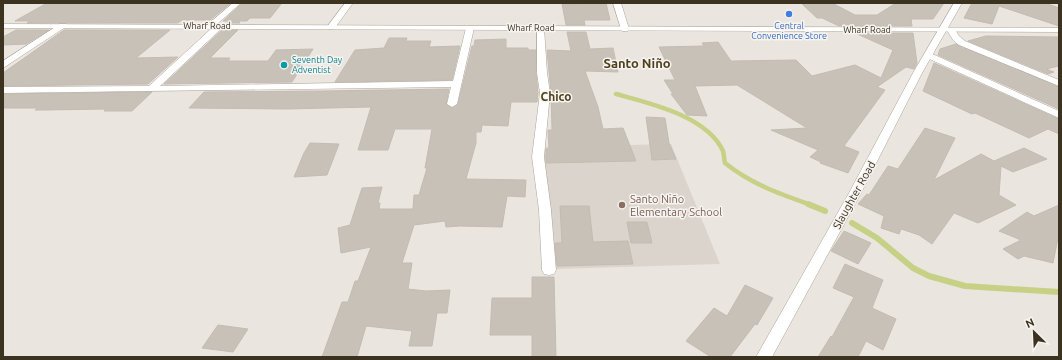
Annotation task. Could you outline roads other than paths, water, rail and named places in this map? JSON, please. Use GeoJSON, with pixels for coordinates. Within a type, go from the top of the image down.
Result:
{"type":"FeatureCollection","features":[{"type":"Feature","properties":{"kind":"street"},"geometry":{"type":"LineString","coordinates":[[210,26],[237,3]]}},
{"type":"Feature","properties":{"kind":"street"},"geometry":{"type":"LineString","coordinates":[[332,27],[350,3]]}},
{"type":"Feature","properties":{"kind":"street"},"geometry":{"type":"LineString","coordinates":[[617,3],[625,28]]}},
{"type":"Feature","properties":{"kind":"street","name":"Slaughter Road"},"geometry":{"type":"LineString","coordinates":[[764,357],[779,327],[855,194],[928,55],[946,30],[958,3]]}},
{"type":"Feature","properties":{"kind":"street","name":"Wharf Road"},"geometry":{"type":"LineString","coordinates":[[3,26],[1057,31]]}},
{"type":"Feature","properties":{"kind":"street"},"geometry":{"type":"LineString","coordinates":[[3,65],[63,26]]}},
{"type":"Feature","properties":{"kind":"street"},"geometry":{"type":"LineString","coordinates":[[151,89],[219,26]]}},
{"type":"Feature","properties":{"kind":"street"},"geometry":{"type":"LineString","coordinates":[[452,104],[470,28]]}},
{"type":"Feature","properties":{"kind":"street"},"geometry":{"type":"LineString","coordinates":[[540,28],[542,73],[545,93],[538,158],[546,217],[549,270]]}},
{"type":"Feature","properties":{"kind":"street"},"geometry":{"type":"LineString","coordinates":[[946,30],[962,43],[1059,83]]}},
{"type":"Feature","properties":{"kind":"street"},"geometry":{"type":"LineString","coordinates":[[928,55],[1059,115]]}},
{"type":"Feature","properties":{"kind":"street"},"geometry":{"type":"LineString","coordinates":[[3,90],[457,84]]}},
{"type":"Feature","properties":{"kind":"waterway"},"geometry":{"type":"LineString","coordinates":[[616,94],[660,107],[691,120],[715,139],[723,151],[725,163],[755,183],[811,205]]}},
{"type":"Feature","properties":{"kind":"waterway"},"geometry":{"type":"LineString","coordinates":[[808,204],[825,211]]}},
{"type":"Feature","properties":{"kind":"waterway"},"geometry":{"type":"LineString","coordinates":[[852,223],[877,238],[913,268],[929,276],[965,286],[1059,292]]}},
{"type":"Feature","properties":{"kind":"place","name":"Central Convenience Store"},"geometry":{"type":"Point","coordinates":[789,14]}},
{"type":"Feature","properties":{"kind":"place","name":"Seventh Day Adventist"},"geometry":{"type":"Point","coordinates":[284,65]}},
{"type":"Feature","properties":{"kind":"place","name":"Santo Niño Elementary School"},"geometry":{"type":"Point","coordinates":[622,205]}},
{"type":"Feature","properties":{"kind":"district","name":"Santo Niño"},"geometry":{"type":"Point","coordinates":[637,63]}},
{"type":"Feature","properties":{"kind":"district","name":"Chico"},"geometry":{"type":"Point","coordinates":[556,97]}}]}
